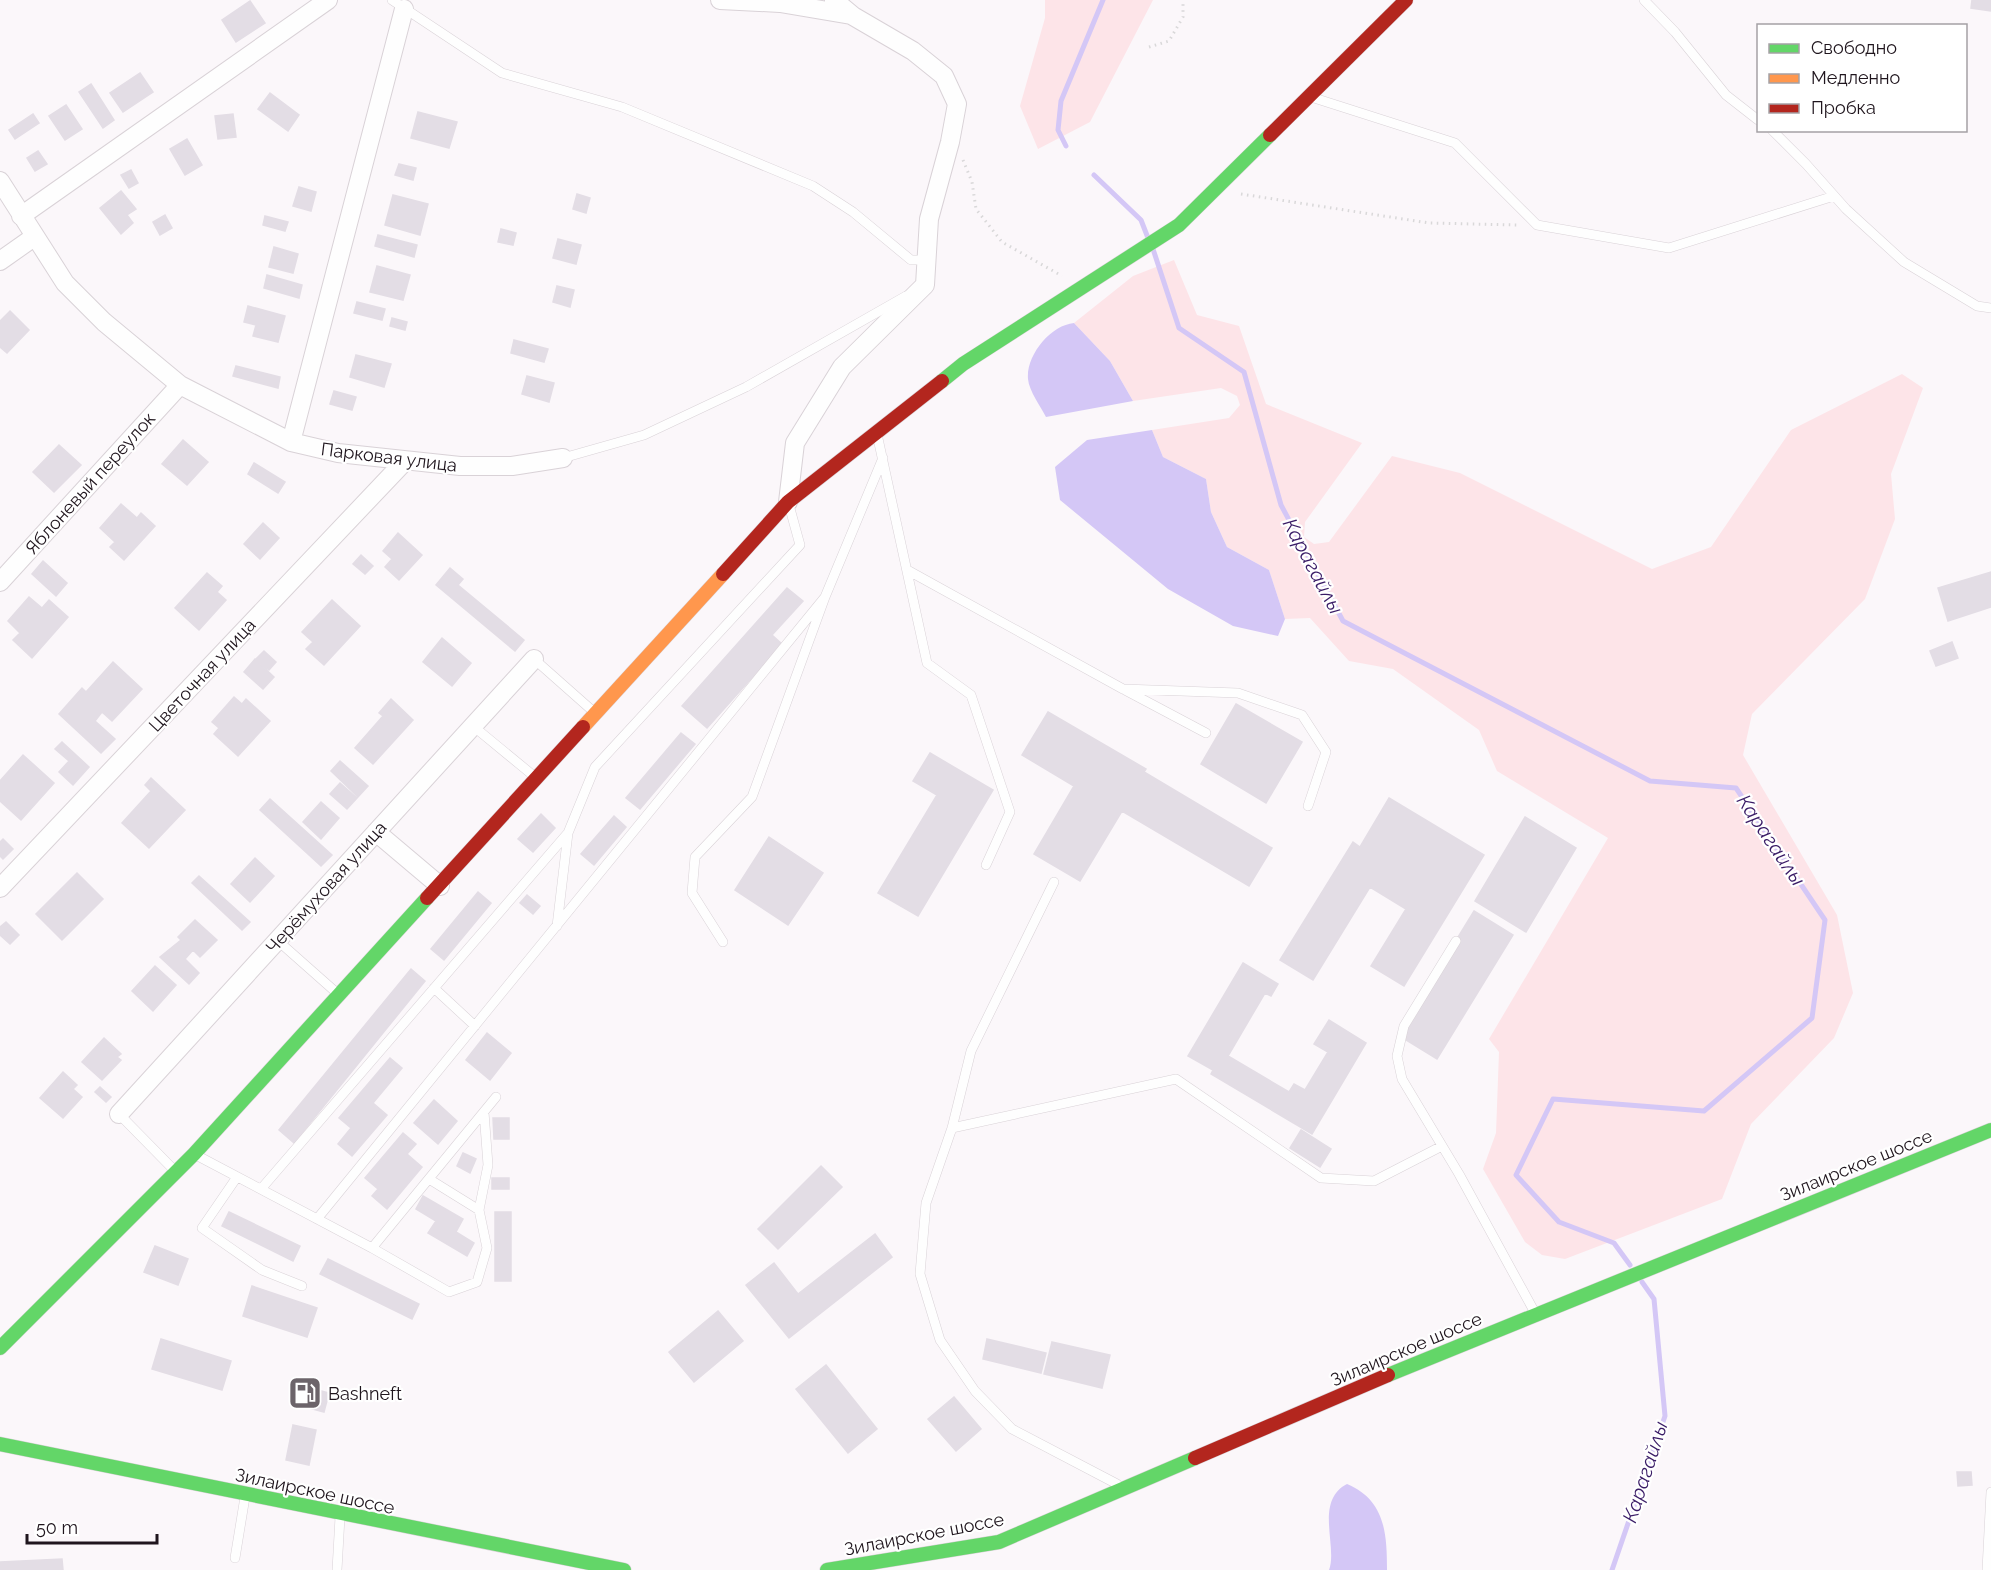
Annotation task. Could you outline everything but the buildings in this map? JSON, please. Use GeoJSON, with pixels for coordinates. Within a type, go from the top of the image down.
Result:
{"type":"FeatureCollection","features":[{"type":"Feature","properties":{"kind":"street"},"geometry":{"type":"LineString","coordinates":[[21,216],[328,0]]}},
{"type":"Feature","properties":{"kind":"street"},"geometry":{"type":"LineString","coordinates":[[720,0],[780,3],[853,16]]}},
{"type":"Feature","properties":{"kind":"street"},"geometry":{"type":"LineString","coordinates":[[788,502],[795,443],[842,367],[925,285],[929,260],[929,219],[957,104],[945,76],[913,51],[853,16],[834,0]]}},
{"type":"Feature","properties":{"kind":"street"},"geometry":{"type":"LineString","coordinates":[[0,1348],[194,1154],[788,502],[963,364],[1179,225],[1406,0]]}},
{"type":"Feature","properties":{"kind":"street"},"geometry":{"type":"LineString","coordinates":[[291,442],[398,4]]}},
{"type":"Feature","properties":{"kind":"street","name":"Парковая улица"},"geometry":{"type":"LineString","coordinates":[[0,181],[65,283],[104,322],[180,385],[291,442],[338,453],[404,462],[460,466],[512,466],[562,458]]}},
{"type":"Feature","properties":{"kind":"street"},"geometry":{"type":"LineString","coordinates":[[0,261],[34,237]]}},
{"type":"Feature","properties":{"kind":"street","name":"Яблоневый переулок"},"geometry":{"type":"LineString","coordinates":[[0,582],[180,385]]}},
{"type":"Feature","properties":{"kind":"street","name":"Цветочная улица"},"geometry":{"type":"LineString","coordinates":[[0,888],[404,462]]}},
{"type":"Feature","properties":{"kind":"street","name":"Черёмуховая улица"},"geometry":{"type":"LineString","coordinates":[[118,1114],[534,659]]}},
{"type":"Feature","properties":{"kind":"street"},"geometry":{"type":"LineString","coordinates":[[376,832],[440,886]]}},
{"type":"Feature","properties":{"kind":"street","name":"Зилаирское шоссе"},"geometry":{"type":"LineString","coordinates":[[827,1570],[999,1542],[1536,1314],[1991,1130]]}},
{"type":"Feature","properties":{"kind":"street","name":"Зилаирское шоссе"},"geometry":{"type":"LineString","coordinates":[[0,1444],[624,1570]]}},
{"type":"Feature","properties":{"kind":"lane"},"geometry":{"type":"LineString","coordinates":[[1644,0],[1675,32],[1726,95],[1757,119]]}},
{"type":"Feature","properties":{"kind":"lane"},"geometry":{"type":"LineString","coordinates":[[398,4],[502,73],[622,107],[813,186],[853,212],[911,260],[929,260]]}},
{"type":"Feature","properties":{"kind":"lane"},"geometry":{"type":"LineString","coordinates":[[1308,97],[1455,143],[1537,225],[1669,248],[1834,196]]}},
{"type":"Feature","properties":{"kind":"lane"},"geometry":{"type":"LineString","coordinates":[[1774,132],[1834,196],[1905,262],[1977,306],[1991,308]]}},
{"type":"Feature","properties":{"kind":"lane"},"geometry":{"type":"LineString","coordinates":[[562,458],[644,435],[746,387],[925,285]]}},
{"type":"Feature","properties":{"kind":"lane"},"geometry":{"type":"LineString","coordinates":[[877,432],[909,571],[927,663],[971,695],[1010,812],[986,865]]}},
{"type":"Feature","properties":{"kind":"lane"},"geometry":{"type":"LineString","coordinates":[[723,942],[692,893],[695,857],[752,797],[825,597],[883,458]]}},
{"type":"Feature","properties":{"kind":"lane"},"geometry":{"type":"LineString","coordinates":[[557,926],[568,833],[595,767],[800,545],[788,502]]}},
{"type":"Feature","properties":{"kind":"lane"},"geometry":{"type":"LineString","coordinates":[[909,571],[1206,733]]}},
{"type":"Feature","properties":{"kind":"lane"},"geometry":{"type":"LineString","coordinates":[[317,1219],[825,597]]}},
{"type":"Feature","properties":{"kind":"lane"},"geometry":{"type":"LineString","coordinates":[[534,659],[596,714]]}},
{"type":"Feature","properties":{"kind":"lane"},"geometry":{"type":"LineString","coordinates":[[1123,689],[1238,693],[1302,715],[1326,752],[1308,806]]}},
{"type":"Feature","properties":{"kind":"lane"},"geometry":{"type":"LineString","coordinates":[[473,726],[537,778]]}},
{"type":"Feature","properties":{"kind":"lane"},"geometry":{"type":"LineString","coordinates":[[261,1189],[568,833]]}},
{"type":"Feature","properties":{"kind":"lane"},"geometry":{"type":"LineString","coordinates":[[1054,882],[971,1051],[952,1128],[926,1203],[920,1274],[940,1341],[975,1391],[1012,1429],[1124,1488]]}},
{"type":"Feature","properties":{"kind":"lane"},"geometry":{"type":"LineString","coordinates":[[277,940],[340,995]]}},
{"type":"Feature","properties":{"kind":"lane"},"geometry":{"type":"LineString","coordinates":[[1456,941],[1404,1026],[1397,1056],[1402,1079],[1536,1314]]}},
{"type":"Feature","properties":{"kind":"lane"},"geometry":{"type":"LineString","coordinates":[[435,988],[475,1026]]}},
{"type":"Feature","properties":{"kind":"lane"},"geometry":{"type":"LineString","coordinates":[[952,1128],[1176,1079],[1321,1178],[1374,1181],[1442,1146]]}},
{"type":"Feature","properties":{"kind":"lane"},"geometry":{"type":"LineString","coordinates":[[372,1248],[496,1097]]}},
{"type":"Feature","properties":{"kind":"lane"},"geometry":{"type":"LineString","coordinates":[[194,1154],[372,1248],[449,1292],[477,1282],[487,1248],[479,1210],[488,1165],[484,1112]]}},
{"type":"Feature","properties":{"kind":"lane"},"geometry":{"type":"LineString","coordinates":[[118,1114],[177,1172]]}},
{"type":"Feature","properties":{"kind":"lane"},"geometry":{"type":"LineString","coordinates":[[237,1177],[202,1228],[262,1270],[302,1286]]}},
{"type":"Feature","properties":{"kind":"lane"},"geometry":{"type":"LineString","coordinates":[[429,1179],[479,1210]]}},
{"type":"Feature","properties":{"kind":"lane"},"geometry":{"type":"LineString","coordinates":[[1987,1570],[1991,1492]]}},
{"type":"Feature","properties":{"kind":"lane"},"geometry":{"type":"LineString","coordinates":[[236,1558],[246,1495]]}},
{"type":"Feature","properties":{"kind":"lane"},"geometry":{"type":"LineString","coordinates":[[337,1570],[340,1514]]}},
{"type":"Feature","properties":{"kind":"path"},"geometry":{"type":"LineString","coordinates":[[1149,47],[1169,41],[1183,17],[1183,0]]}},
{"type":"Feature","properties":{"kind":"path"},"geometry":{"type":"LineString","coordinates":[[952,131],[972,182],[976,209],[1002,242],[1081,288]]}},
{"type":"Feature","properties":{"kind":"path"},"geometry":{"type":"LineString","coordinates":[[1215,190],[1429,223],[1537,225]]}},
{"type":"Feature","properties":{"kind":"shaded area"},"geometry":{"type":"Polygon","coordinates":[[[1045,0],[1153,0],[1090,122],[1038,149],[1020,106],[1045,18],[1045,0]]]}},
{"type":"Feature","properties":{"kind":"shaded area"},"geometry":{"type":"Polygon","coordinates":[[[1174,260],[1197,315],[1239,326],[1266,404],[1362,443],[1305,522],[1304,537],[1314,544],[1329,542],[1392,456],[1460,473],[1652,569],[1711,547],[1791,430],[1902,374],[1923,388],[1891,474],[1895,519],[1865,599],[1752,714],[1743,755],[1837,915],[1853,993],[1834,1038],[1751,1124],[1722,1199],[1565,1259],[1542,1255],[1525,1242],[1483,1169],[1496,1133],[1499,1052],[1489,1039],[1608,838],[1497,771],[1479,730],[1393,669],[1349,661],[1310,618],[1285,619],[1269,570],[1227,547],[1211,512],[1206,479],[1163,457],[1152,430],[1229,418],[1240,405],[1237,396],[1221,388],[1133,401],[1110,361],[1074,323],[1133,276],[1174,260]]]}},
{"type":"Feature","properties":{"kind":"shaded area"},"geometry":{"type":"Polygon","coordinates":[[[1074,323],[1110,361],[1133,401],[1046,417],[1029,384],[1028,370],[1036,351],[1049,335],[1065,325],[1074,323]]]}},
{"type":"Feature","properties":{"kind":"shaded area"},"geometry":{"type":"Polygon","coordinates":[[[1152,430],[1163,457],[1206,479],[1211,512],[1227,547],[1269,570],[1285,619],[1278,636],[1233,626],[1168,589],[1060,500],[1055,467],[1087,440],[1152,430]]]}},
{"type":"Feature","properties":{"kind":"shaded area"},"geometry":{"type":"Polygon","coordinates":[[[1347,1484],[1360,1491],[1376,1508],[1384,1531],[1387,1570],[1329,1570],[1331,1549],[1329,1513],[1337,1492],[1347,1484]]]}},
{"type":"Feature","properties":{"kind":"waterway","name":"Карагайлы"},"geometry":{"type":"LineString","coordinates":[[1066,146],[1058,130],[1061,101],[1103,0]]}},
{"type":"Feature","properties":{"kind":"waterway","name":"Карагайлы"},"geometry":{"type":"LineString","coordinates":[[1094,175],[1141,220],[1148,238]]}},
{"type":"Feature","properties":{"kind":"waterway","name":"Карагайлы"},"geometry":{"type":"LineString","coordinates":[[1153,249],[1179,328],[1244,372],[1281,505],[1343,621],[1650,781],[1736,788],[1825,920],[1812,1018],[1704,1111],[1553,1099],[1516,1175],[1559,1222],[1614,1243],[1630,1265]]}},
{"type":"Feature","properties":{"kind":"waterway","name":"Карагайлы"},"geometry":{"type":"LineString","coordinates":[[1612,1570],[1665,1416],[1654,1299],[1642,1282]]}},
{"type":"Feature","properties":{"kind":"traffic: fast"},"geometry":{"type":"LineString","coordinates":[[942,381],[963,364],[1179,225],[1270,135]]}},
{"type":"Feature","properties":{"kind":"traffic: fast"},"geometry":{"type":"LineString","coordinates":[[0,1348],[194,1154],[427,898]]}},
{"type":"Feature","properties":{"kind":"traffic: fast"},"geometry":{"type":"LineString","coordinates":[[1388,1375],[1991,1130]]}},
{"type":"Feature","properties":{"kind":"traffic: fast"},"geometry":{"type":"LineString","coordinates":[[0,1444],[624,1570]]}},
{"type":"Feature","properties":{"kind":"traffic: fast"},"geometry":{"type":"LineString","coordinates":[[827,1570],[999,1542],[1195,1458]]}},
{"type":"Feature","properties":{"kind":"traffic: slow"},"geometry":{"type":"LineString","coordinates":[[583,727],[723,574]]}},
{"type":"Feature","properties":{"kind":"traffic: jam"},"geometry":{"type":"LineString","coordinates":[[1270,135],[1406,0]]}},
{"type":"Feature","properties":{"kind":"traffic: jam"},"geometry":{"type":"LineString","coordinates":[[723,574],[788,502],[942,381]]}},
{"type":"Feature","properties":{"kind":"traffic: jam"},"geometry":{"type":"LineString","coordinates":[[427,898],[583,727]]}},
{"type":"Feature","properties":{"kind":"traffic: jam"},"geometry":{"type":"LineString","coordinates":[[1195,1458],[1388,1375]]}},
{"type":"Feature","properties":{"kind":"place","name":"Bashneft"},"geometry":{"type":"Point","coordinates":[305,1393]}}]}
